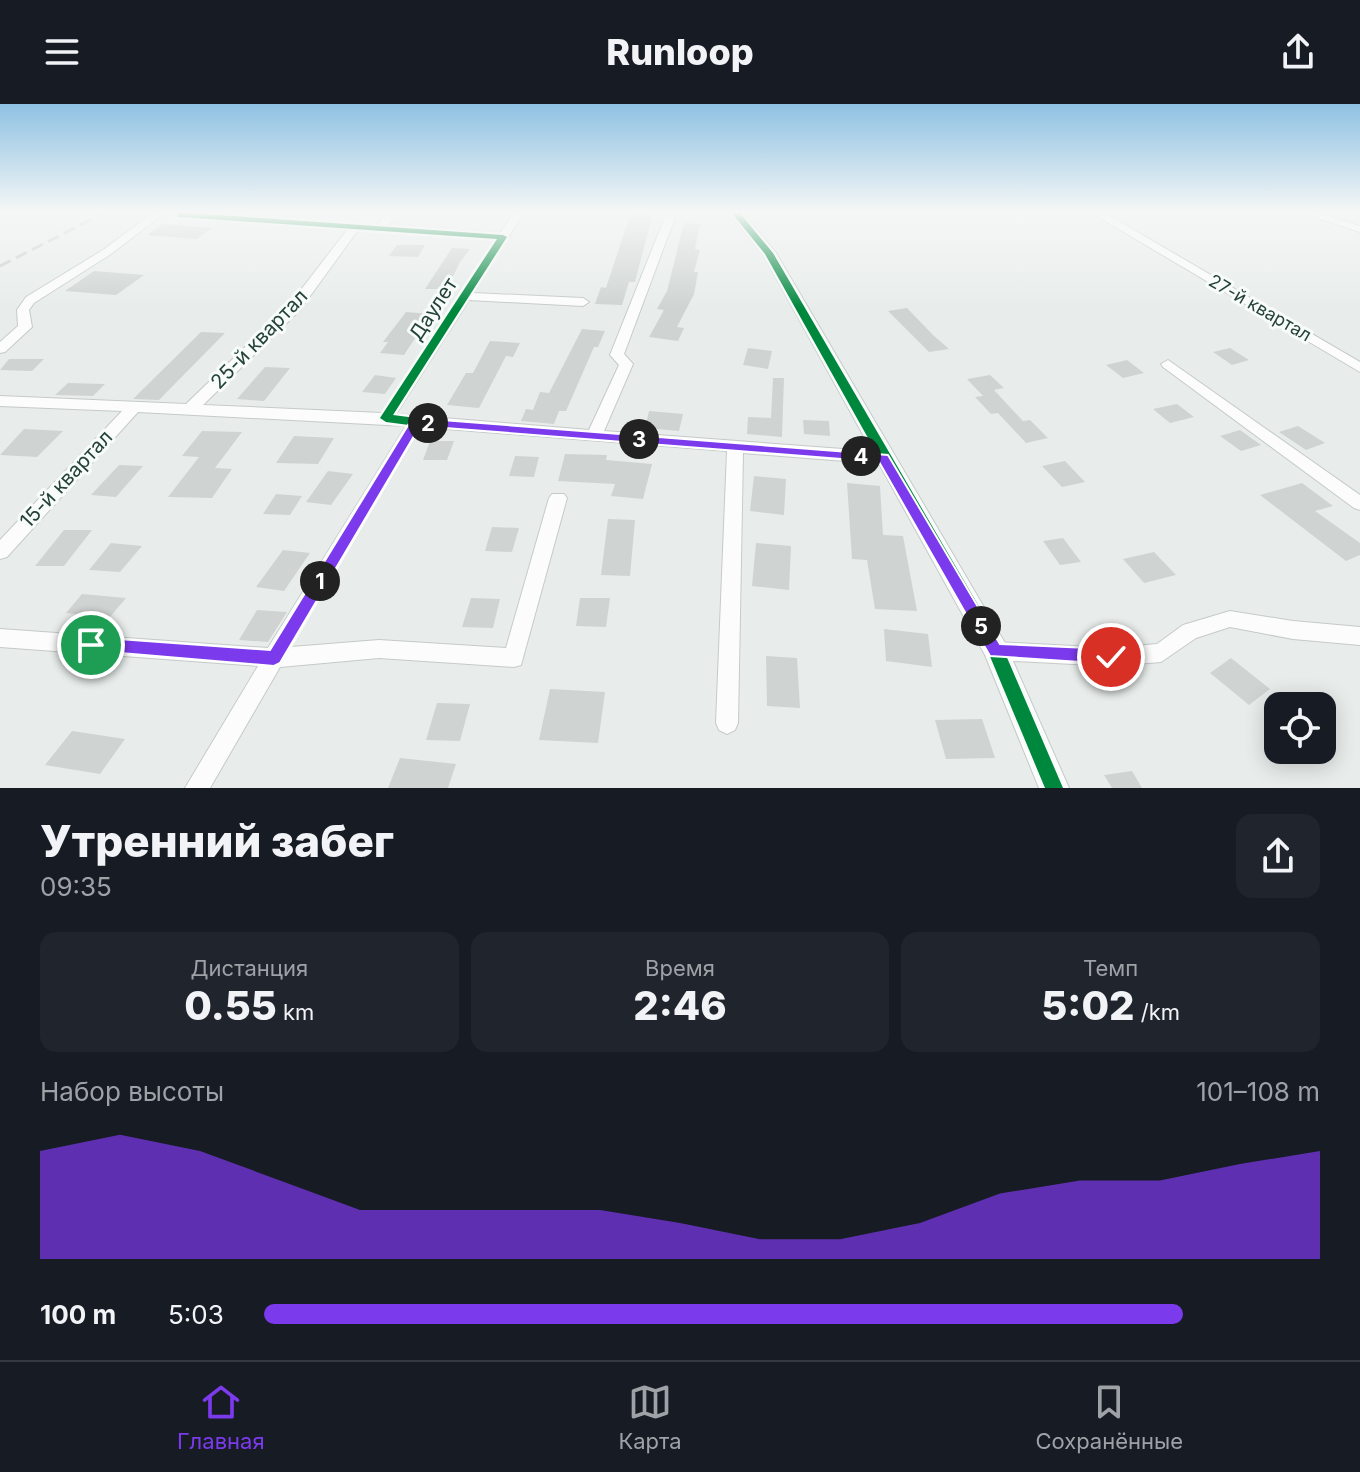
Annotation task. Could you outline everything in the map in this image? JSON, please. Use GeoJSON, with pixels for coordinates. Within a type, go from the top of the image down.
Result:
{"type":"FeatureCollection","features":[{"type":"Feature","properties":{"kind":"street"},"geometry":{"type":"LineString","coordinates":[[0,349],[25,327],[23,310],[30,300],[118,244]]}},
{"type":"Feature","properties":{"kind":"street","name":"25-й квартал"},"geometry":{"type":"LineString","coordinates":[[189,410],[295,307],[342,244]]}},
{"type":"Feature","properties":{"kind":"street","name":"Даулет"},"geometry":{"type":"LineString","coordinates":[[386,418],[499,244]]}},
{"type":"Feature","properties":{"kind":"street"},"geometry":{"type":"LineString","coordinates":[[595,435],[626,364],[617,355],[660,244]]}},
{"type":"Feature","properties":{"kind":"street"},"geometry":{"type":"LineString","coordinates":[[761,244],[996,651],[1054,788]]}},
{"type":"Feature","properties":{"kind":"street","name":"27-й квартал"},"geometry":{"type":"LineString","coordinates":[[1150,244],[1360,368]]}},
{"type":"Feature","properties":{"kind":"street"},"geometry":{"type":"LineString","coordinates":[[465,296],[583,302]]}},
{"type":"Feature","properties":{"kind":"street"},"geometry":{"type":"LineString","coordinates":[[1168,364],[1360,504]]}},
{"type":"Feature","properties":{"kind":"street"},"geometry":{"type":"LineString","coordinates":[[0,401],[386,418],[883,458]]}},
{"type":"Feature","properties":{"kind":"street","name":"15-й квартал"},"geometry":{"type":"LineString","coordinates":[[0,552],[134,407]]}},
{"type":"Feature","properties":{"kind":"street"},"geometry":{"type":"LineString","coordinates":[[197,788],[416,422]]}},
{"type":"Feature","properties":{"kind":"street"},"geometry":{"type":"LineString","coordinates":[[727,723],[735,446]]}},
{"type":"Feature","properties":{"kind":"street"},"geometry":{"type":"LineString","coordinates":[[0,638],[274,658],[379,649],[514,658],[558,498]]}},
{"type":"Feature","properties":{"kind":"street"},"geometry":{"type":"LineString","coordinates":[[996,651],[1111,657],[1161,653],[1190,631],[1230,619],[1293,630],[1360,636]]}},
{"type":"Feature","properties":{"kind":"building"},"geometry":{"type":"Polygon","coordinates":[[[620,244],[645,244],[635,282],[629,282],[622,305],[595,304],[601,287],[606,288],[620,244]]]}},
{"type":"Feature","properties":{"kind":"building"},"geometry":{"type":"Polygon","coordinates":[[[679,244],[696,244],[695,249],[700,250],[694,272],[698,272],[694,294],[677,327],[684,328],[678,341],[649,337],[664,310],[657,309],[667,291],[679,244]]]}},
{"type":"Feature","properties":{"kind":"building"},"geometry":{"type":"Polygon","coordinates":[[[397,245],[425,245],[418,257],[389,256],[397,245]]]}},
{"type":"Feature","properties":{"kind":"building"},"geometry":{"type":"Polygon","coordinates":[[[452,248],[470,249],[447,289],[425,289],[452,248]]]}},
{"type":"Feature","properties":{"kind":"building"},"geometry":{"type":"Polygon","coordinates":[[[94,271],[144,275],[116,295],[65,291],[94,271]]]}},
{"type":"Feature","properties":{"kind":"building"},"geometry":{"type":"Polygon","coordinates":[[[907,308],[949,349],[929,352],[888,311],[907,308]]]}},
{"type":"Feature","properties":{"kind":"building"},"geometry":{"type":"Polygon","coordinates":[[[406,312],[431,314],[404,355],[380,353],[388,342],[383,342],[406,312]]]}},
{"type":"Feature","properties":{"kind":"building"},"geometry":{"type":"Polygon","coordinates":[[[582,329],[605,331],[598,347],[594,347],[566,411],[559,411],[554,424],[521,421],[526,409],[533,410],[540,392],[549,393],[582,329]]]}},
{"type":"Feature","properties":{"kind":"building"},"geometry":{"type":"Polygon","coordinates":[[[201,332],[225,333],[159,400],[133,399],[201,332]]]}},
{"type":"Feature","properties":{"kind":"building"},"geometry":{"type":"Polygon","coordinates":[[[490,341],[520,343],[513,357],[506,356],[479,408],[447,405],[466,373],[473,373],[490,341]]]}},
{"type":"Feature","properties":{"kind":"building"},"geometry":{"type":"Polygon","coordinates":[[[748,348],[772,351],[768,369],[743,365],[748,348]]]}},
{"type":"Feature","properties":{"kind":"building"},"geometry":{"type":"Polygon","coordinates":[[[1230,348],[1249,360],[1232,365],[1213,352],[1230,348]]]}},
{"type":"Feature","properties":{"kind":"building"},"geometry":{"type":"Polygon","coordinates":[[[9,359],[44,359],[32,371],[0,370],[9,359]]]}},
{"type":"Feature","properties":{"kind":"building"},"geometry":{"type":"Polygon","coordinates":[[[1127,360],[1144,373],[1123,378],[1106,365],[1127,360]]]}},
{"type":"Feature","properties":{"kind":"building"},"geometry":{"type":"Polygon","coordinates":[[[265,367],[290,368],[264,401],[237,399],[265,367]]]}},
{"type":"Feature","properties":{"kind":"building"},"geometry":{"type":"Polygon","coordinates":[[[375,375],[396,378],[385,394],[362,392],[375,375]]]}},
{"type":"Feature","properties":{"kind":"building"},"geometry":{"type":"Polygon","coordinates":[[[990,375],[1004,388],[994,390],[1023,421],[1030,420],[1048,438],[1026,443],[998,413],[991,414],[975,397],[983,396],[967,379],[990,375]]]}},
{"type":"Feature","properties":{"kind":"building"},"geometry":{"type":"Polygon","coordinates":[[[773,378],[784,378],[782,437],[747,434],[748,417],[771,418],[773,378]]]}},
{"type":"Feature","properties":{"kind":"building"},"geometry":{"type":"Polygon","coordinates":[[[68,383],[105,384],[93,396],[55,395],[68,383]]]}},
{"type":"Feature","properties":{"kind":"building"},"geometry":{"type":"Polygon","coordinates":[[[1177,404],[1194,417],[1170,423],[1153,409],[1177,404]]]}},
{"type":"Feature","properties":{"kind":"building"},"geometry":{"type":"Polygon","coordinates":[[[649,411],[683,414],[679,431],[645,428],[649,411]]]}},
{"type":"Feature","properties":{"kind":"building"},"geometry":{"type":"Polygon","coordinates":[[[803,420],[829,421],[830,436],[804,434],[803,420]]]}},
{"type":"Feature","properties":{"kind":"building"},"geometry":{"type":"Polygon","coordinates":[[[1298,426],[1325,443],[1306,450],[1279,432],[1298,426]]]}},
{"type":"Feature","properties":{"kind":"building"},"geometry":{"type":"Polygon","coordinates":[[[24,429],[63,431],[37,457],[0,455],[24,429]]]}},
{"type":"Feature","properties":{"kind":"building"},"geometry":{"type":"Polygon","coordinates":[[[1240,430],[1261,445],[1241,451],[1220,436],[1240,430]]]}},
{"type":"Feature","properties":{"kind":"building"},"geometry":{"type":"Polygon","coordinates":[[[202,431],[242,432],[215,468],[232,469],[212,498],[168,497],[199,457],[182,456],[202,431]]]}},
{"type":"Feature","properties":{"kind":"building"},"geometry":{"type":"Polygon","coordinates":[[[294,436],[334,438],[318,464],[276,463],[294,436]]]}},
{"type":"Feature","properties":{"kind":"building"},"geometry":{"type":"Polygon","coordinates":[[[430,441],[454,441],[447,460],[423,460],[430,441]]]}},
{"type":"Feature","properties":{"kind":"building"},"geometry":{"type":"Polygon","coordinates":[[[565,454],[607,455],[606,460],[652,464],[643,499],[611,496],[615,484],[558,481],[565,454]]]}},
{"type":"Feature","properties":{"kind":"building"},"geometry":{"type":"Polygon","coordinates":[[[515,456],[539,457],[534,477],[509,476],[515,456]]]}},
{"type":"Feature","properties":{"kind":"building"},"geometry":{"type":"Polygon","coordinates":[[[1065,461],[1085,482],[1062,487],[1042,466],[1065,461]]]}},
{"type":"Feature","properties":{"kind":"building"},"geometry":{"type":"Polygon","coordinates":[[[119,465],[143,466],[116,497],[91,495],[119,465]]]}},
{"type":"Feature","properties":{"kind":"building"},"geometry":{"type":"Polygon","coordinates":[[[328,471],[353,474],[331,505],[306,502],[328,471]]]}},
{"type":"Feature","properties":{"kind":"building"},"geometry":{"type":"Polygon","coordinates":[[[754,476],[786,479],[784,515],[750,511],[754,476]]]}},
{"type":"Feature","properties":{"kind":"building"},"geometry":{"type":"Polygon","coordinates":[[[847,483],[880,486],[883,535],[903,536],[917,611],[875,609],[867,560],[852,559],[847,483]]]}},
{"type":"Feature","properties":{"kind":"building"},"geometry":{"type":"Polygon","coordinates":[[[1302,483],[1333,506],[1315,511],[1360,543],[1360,555],[1346,561],[1260,495],[1302,483]]]}},
{"type":"Feature","properties":{"kind":"building"},"geometry":{"type":"Polygon","coordinates":[[[276,494],[302,496],[290,515],[263,514],[276,494]]]}},
{"type":"Feature","properties":{"kind":"building"},"geometry":{"type":"Polygon","coordinates":[[[608,519],[635,520],[630,576],[601,575],[608,519]]]}},
{"type":"Feature","properties":{"kind":"building"},"geometry":{"type":"Polygon","coordinates":[[[492,527],[519,528],[512,552],[485,551],[492,527]]]}},
{"type":"Feature","properties":{"kind":"building"},"geometry":{"type":"Polygon","coordinates":[[[64,530],[92,530],[64,566],[35,566],[64,530]]]}},
{"type":"Feature","properties":{"kind":"building"},"geometry":{"type":"Polygon","coordinates":[[[1063,538],[1081,562],[1060,565],[1043,541],[1063,538]]]}},
{"type":"Feature","properties":{"kind":"building"},"geometry":{"type":"Polygon","coordinates":[[[111,543],[142,546],[120,572],[89,570],[111,543]]]}},
{"type":"Feature","properties":{"kind":"building"},"geometry":{"type":"Polygon","coordinates":[[[756,543],[791,546],[789,590],[752,586],[756,543]]]}},
{"type":"Feature","properties":{"kind":"building"},"geometry":{"type":"Polygon","coordinates":[[[283,550],[310,553],[284,591],[256,587],[283,550]]]}},
{"type":"Feature","properties":{"kind":"building"},"geometry":{"type":"Polygon","coordinates":[[[1154,552],[1176,575],[1144,583],[1123,559],[1154,552]]]}},
{"type":"Feature","properties":{"kind":"building"},"geometry":{"type":"Polygon","coordinates":[[[82,594],[126,598],[110,617],[66,613],[82,594]]]}},
{"type":"Feature","properties":{"kind":"building"},"geometry":{"type":"Polygon","coordinates":[[[471,598],[500,599],[493,628],[462,627],[471,598]]]}},
{"type":"Feature","properties":{"kind":"building"},"geometry":{"type":"Polygon","coordinates":[[[580,598],[610,598],[606,627],[576,626],[580,598]]]}},
{"type":"Feature","properties":{"kind":"building"},"geometry":{"type":"Polygon","coordinates":[[[257,610],[287,612],[268,642],[239,640],[257,610]]]}},
{"type":"Feature","properties":{"kind":"building"},"geometry":{"type":"Polygon","coordinates":[[[884,629],[928,634],[932,667],[886,661],[884,629]]]}},
{"type":"Feature","properties":{"kind":"building"},"geometry":{"type":"Polygon","coordinates":[[[766,656],[797,658],[800,708],[767,706],[766,656]]]}},
{"type":"Feature","properties":{"kind":"building"},"geometry":{"type":"Polygon","coordinates":[[[1231,658],[1270,689],[1249,705],[1210,673],[1231,658]]]}},
{"type":"Feature","properties":{"kind":"building"},"geometry":{"type":"Polygon","coordinates":[[[550,689],[605,692],[598,743],[539,740],[550,689]]]}},
{"type":"Feature","properties":{"kind":"building"},"geometry":{"type":"Polygon","coordinates":[[[437,703],[470,704],[460,741],[426,740],[437,703]]]}},
{"type":"Feature","properties":{"kind":"building"},"geometry":{"type":"Polygon","coordinates":[[[982,719],[995,758],[946,759],[935,720],[982,719]]]}},
{"type":"Feature","properties":{"kind":"building"},"geometry":{"type":"Polygon","coordinates":[[[72,731],[125,739],[100,774],[45,765],[72,731]]]}},
{"type":"Feature","properties":{"kind":"building"},"geometry":{"type":"Polygon","coordinates":[[[400,758],[456,764],[448,788],[388,788],[400,758]]]}},
{"type":"Feature","properties":{"kind":"building"},"geometry":{"type":"Polygon","coordinates":[[[1132,771],[1142,788],[1112,788],[1104,775],[1132,771]]]}},
{"type":"Feature","properties":{"kind":"railway"},"geometry":{"type":"LineString","coordinates":[[0,266],[43,244]]}},
{"type":"Feature","properties":{"kind":"cycle path"},"geometry":{"type":"LineString","coordinates":[[274,658],[416,422],[386,418],[499,244]]}},
{"type":"Feature","properties":{"kind":"cycle path"},"geometry":{"type":"LineString","coordinates":[[761,244],[996,651],[1054,788]]}},
{"type":"Feature","properties":{"kind":"route"},"geometry":{"type":"LineString","coordinates":[[91,645],[274,658],[416,422],[883,458],[996,651],[1111,657]]}}]}
